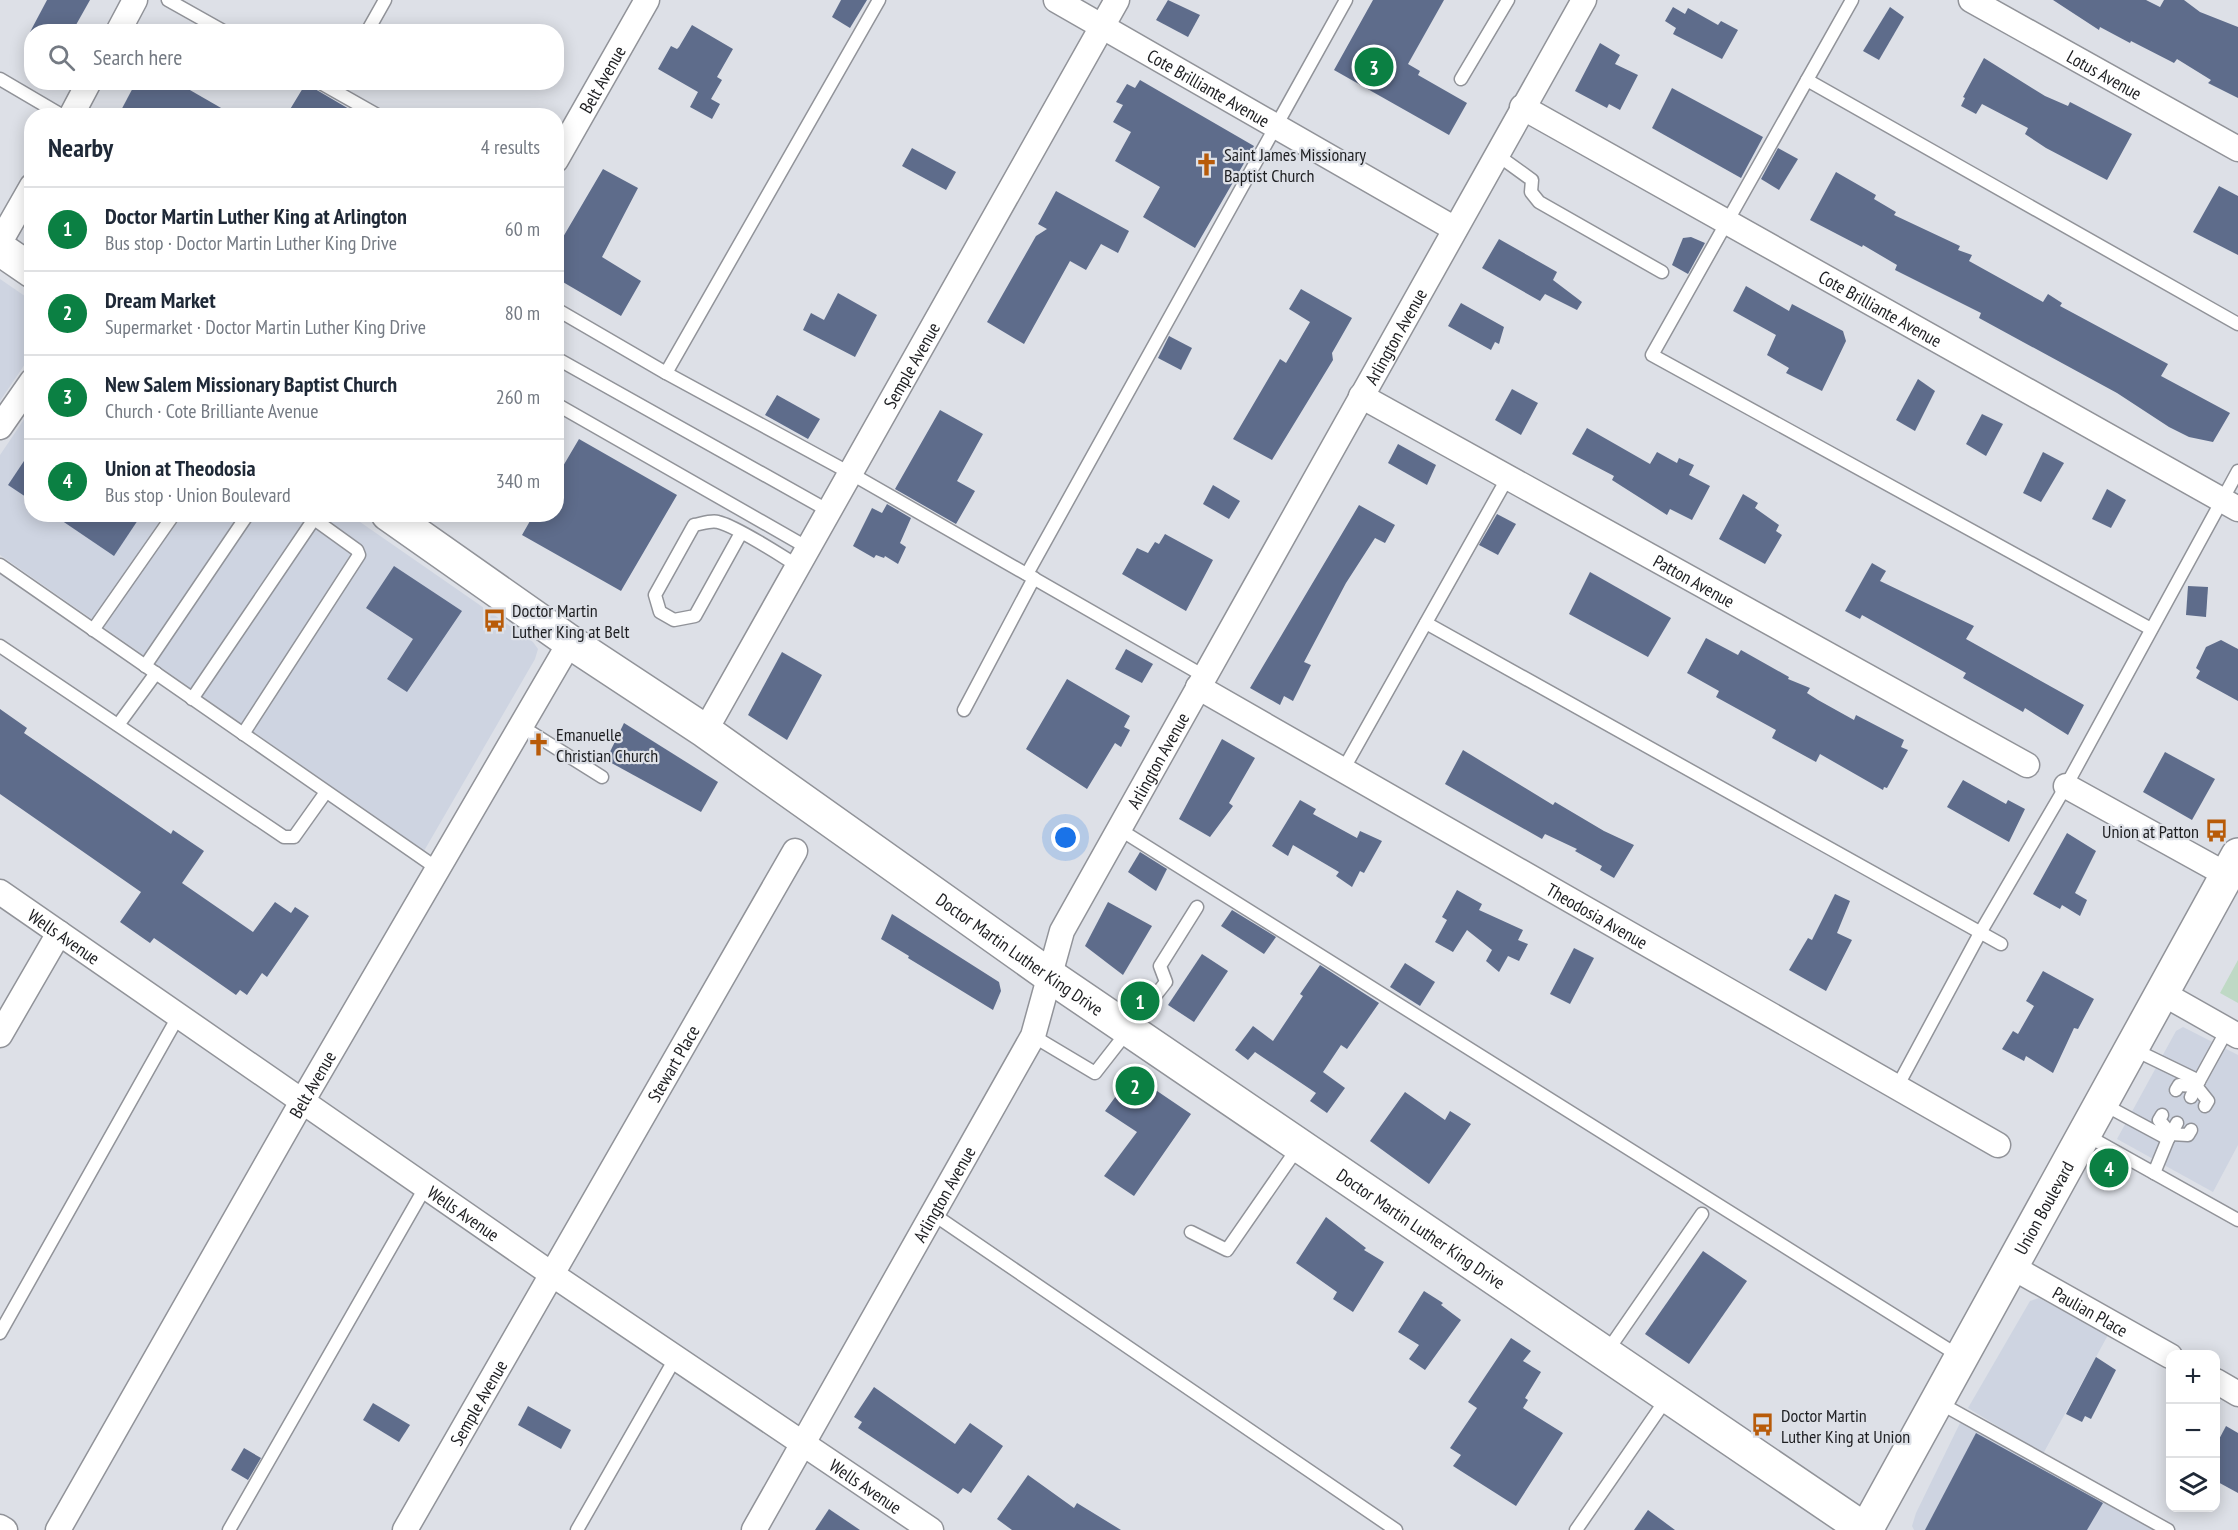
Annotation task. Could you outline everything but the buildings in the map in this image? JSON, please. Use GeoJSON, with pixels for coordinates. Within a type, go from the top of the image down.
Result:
{"type":"FeatureCollection","features":[{"type":"Feature","properties":{"kind":"main road"},"geometry":{"type":"LineString","coordinates":[[0,249],[24,266]]}},
{"type":"Feature","properties":{"kind":"main road","name":"Doctor Martin Luther King Drive"},"geometry":{"type":"LineString","coordinates":[[399,522],[570,642],[705,731],[1050,976],[1865,1530]]}},
{"type":"Feature","properties":{"kind":"main road","name":"Union Boulevard"},"geometry":{"type":"LineString","coordinates":[[1865,1530],[2232,865]]}},
{"type":"Feature","properties":{"kind":"street"},"geometry":{"type":"LineString","coordinates":[[122,24],[135,0]]}},
{"type":"Feature","properties":{"kind":"street","name":"Belt Avenue"},"geometry":{"type":"LineString","coordinates":[[564,146],[647,0]]}},
{"type":"Feature","properties":{"kind":"street","name":"Cote Brilliante Avenue"},"geometry":{"type":"LineString","coordinates":[[1056,0],[1455,229]]}},
{"type":"Feature","properties":{"kind":"street","name":"Semple Avenue"},"geometry":{"type":"LineString","coordinates":[[705,731],[1117,0]]}},
{"type":"Feature","properties":{"kind":"street","name":"Arlington Avenue"},"geometry":{"type":"LineString","coordinates":[[754,1530],[1033,1036],[1062,931],[1584,0]]}},
{"type":"Feature","properties":{"kind":"street","name":"Lotus Avenue"},"geometry":{"type":"LineString","coordinates":[[1971,0],[2238,148]]}},
{"type":"Feature","properties":{"kind":"street"},"geometry":{"type":"LineString","coordinates":[[75,108],[85,90]]}},
{"type":"Feature","properties":{"kind":"street","name":"Cote Brilliante Avenue"},"geometry":{"type":"LineString","coordinates":[[1522,107],[2230,504]]}},
{"type":"Feature","properties":{"kind":"street"},"geometry":{"type":"LineString","coordinates":[[0,242],[24,200]]}},
{"type":"Feature","properties":{"kind":"street"},"geometry":{"type":"LineString","coordinates":[[0,427],[24,392]]}},
{"type":"Feature","properties":{"kind":"street","name":"Patton Avenue"},"geometry":{"type":"LineString","coordinates":[[1361,396],[2027,765]]}},
{"type":"Feature","properties":{"kind":"street","name":"Belt Avenue"},"geometry":{"type":"LineString","coordinates":[[58,1530],[303,1100],[570,642]]}},
{"type":"Feature","properties":{"kind":"street","name":"Theodosia Avenue"},"geometry":{"type":"LineString","coordinates":[[1201,682],[1343,770],[1998,1145]]}},
{"type":"Feature","properties":{"kind":"street"},"geometry":{"type":"LineString","coordinates":[[2066,786],[2232,865]]}},
{"type":"Feature","properties":{"kind":"street","name":"Stewart Place"},"geometry":{"type":"LineString","coordinates":[[553,1275],[795,851]]}},
{"type":"Feature","properties":{"kind":"street","name":"Wells Avenue"},"geometry":{"type":"LineString","coordinates":[[0,892],[553,1275],[931,1530]]}},
{"type":"Feature","properties":{"kind":"street"},"geometry":{"type":"LineString","coordinates":[[0,1035],[59,933]]}},
{"type":"Feature","properties":{"kind":"street"},"geometry":{"type":"LineString","coordinates":[[2162,993],[2233,1033]]}},
{"type":"Feature","properties":{"kind":"street","name":"Paulian Place"},"geometry":{"type":"LineString","coordinates":[[2012,1267],[2166,1354]]}},
{"type":"Feature","properties":{"kind":"street","name":"Semple Avenue"},"geometry":{"type":"LineString","coordinates":[[405,1530],[553,1275]]}},
{"type":"Feature","properties":{"kind":"street"},"geometry":{"type":"LineString","coordinates":[[2220,1383],[2238,1394]]}},
{"type":"Feature","properties":{"kind":"street"},"geometry":{"type":"LineString","coordinates":[[0,1527],[4,1530]]}},
{"type":"Feature","properties":{"kind":"lane"},"geometry":{"type":"LineString","coordinates":[[168,0],[211,24]]}},
{"type":"Feature","properties":{"kind":"lane"},"geometry":{"type":"LineString","coordinates":[[372,24],[385,0]]}},
{"type":"Feature","properties":{"kind":"lane"},"geometry":{"type":"LineString","coordinates":[[666,373],[879,0]]}},
{"type":"Feature","properties":{"kind":"lane"},"geometry":{"type":"LineString","coordinates":[[964,710],[1030,576],[1346,0]]}},
{"type":"Feature","properties":{"kind":"lane"},"geometry":{"type":"LineString","coordinates":[[1461,79],[1508,0]]}},
{"type":"Feature","properties":{"kind":"lane"},"geometry":{"type":"LineString","coordinates":[[1852,0],[1652,355],[2151,629]]}},
{"type":"Feature","properties":{"kind":"lane"},"geometry":{"type":"LineString","coordinates":[[0,79],[49,108]]}},
{"type":"Feature","properties":{"kind":"lane"},"geometry":{"type":"LineString","coordinates":[[1807,80],[2238,324]]}},
{"type":"Feature","properties":{"kind":"lane"},"geometry":{"type":"LineString","coordinates":[[340,90],[367,108]]}},
{"type":"Feature","properties":{"kind":"lane"},"geometry":{"type":"LineString","coordinates":[[1496,154],[1532,180],[1531,192],[1539,202],[1662,272]]}},
{"type":"Feature","properties":{"kind":"lane"},"geometry":{"type":"LineString","coordinates":[[564,314],[1030,576],[1201,682]]}},
{"type":"Feature","properties":{"kind":"lane"},"geometry":{"type":"LineString","coordinates":[[564,362],[829,511]]}},
{"type":"Feature","properties":{"kind":"lane"},"geometry":{"type":"LineString","coordinates":[[564,409],[803,557]]}},
{"type":"Feature","properties":{"kind":"lane"},"geometry":{"type":"LineString","coordinates":[[1897,1087],[1980,933],[2066,786],[2151,629],[2230,504],[2238,471]]}},
{"type":"Feature","properties":{"kind":"lane"},"geometry":{"type":"LineString","coordinates":[[1343,770],[1508,477]]}},
{"type":"Feature","properties":{"kind":"lane"},"geometry":{"type":"LineString","coordinates":[[741,533],[695,616],[674,620],[660,612],[655,595],[694,525],[717,521],[741,533],[803,557]]}},
{"type":"Feature","properties":{"kind":"lane"},"geometry":{"type":"LineString","coordinates":[[93,630],[168,522]]}},
{"type":"Feature","properties":{"kind":"lane"},"geometry":{"type":"LineString","coordinates":[[118,726],[150,670],[243,522]]}},
{"type":"Feature","properties":{"kind":"lane"},"geometry":{"type":"LineString","coordinates":[[192,699],[308,522]]}},
{"type":"Feature","properties":{"kind":"lane"},"geometry":{"type":"LineString","coordinates":[[243,734],[357,561],[357,550],[318,522]]}},
{"type":"Feature","properties":{"kind":"lane"},"geometry":{"type":"LineString","coordinates":[[0,565],[438,869]]}},
{"type":"Feature","properties":{"kind":"lane"},"geometry":{"type":"LineString","coordinates":[[1426,623],[2001,944]]}},
{"type":"Feature","properties":{"kind":"lane"},"geometry":{"type":"LineString","coordinates":[[0,646],[284,837],[294,837],[326,792]]}},
{"type":"Feature","properties":{"kind":"lane"},"geometry":{"type":"LineString","coordinates":[[521,726],[602,777]]}},
{"type":"Feature","properties":{"kind":"lane"},"geometry":{"type":"LineString","coordinates":[[1119,829],[1961,1358]]}},
{"type":"Feature","properties":{"kind":"lane"},"geometry":{"type":"LineString","coordinates":[[1033,1036],[1095,1073],[1166,982],[1160,966],[1197,907]]}},
{"type":"Feature","properties":{"kind":"lane"},"geometry":{"type":"LineString","coordinates":[[0,1333],[179,1015]]}},
{"type":"Feature","properties":{"kind":"lane"},"geometry":{"type":"LineString","coordinates":[[2195,1088],[2233,1033]]}},
{"type":"Feature","properties":{"kind":"lane"},"geometry":{"type":"LineString","coordinates":[[2132,1048],[2195,1088],[2208,1101],[2205,1106]]}},
{"type":"Feature","properties":{"kind":"lane"},"geometry":{"type":"LineString","coordinates":[[2176,1090],[2179,1085],[2195,1088]]}},
{"type":"Feature","properties":{"kind":"lane"},"geometry":{"type":"LineString","coordinates":[[2102,1104],[2172,1132],[2188,1135],[2192,1130]]}},
{"type":"Feature","properties":{"kind":"lane"},"geometry":{"type":"LineString","coordinates":[[2162,1115],[2159,1120],[2172,1132]]}},
{"type":"Feature","properties":{"kind":"lane"},"geometry":{"type":"LineString","coordinates":[[2154,1173],[2172,1132]]}},
{"type":"Feature","properties":{"kind":"lane"},"geometry":{"type":"LineString","coordinates":[[2085,1134],[2238,1220]]}},
{"type":"Feature","properties":{"kind":"lane"},"geometry":{"type":"LineString","coordinates":[[1191,1233],[1227,1250],[1299,1145]]}},
{"type":"Feature","properties":{"kind":"lane"},"geometry":{"type":"LineString","coordinates":[[229,1530],[426,1186]]}},
{"type":"Feature","properties":{"kind":"lane"},"geometry":{"type":"LineString","coordinates":[[933,1214],[1396,1530]]}},
{"type":"Feature","properties":{"kind":"lane"},"geometry":{"type":"LineString","coordinates":[[1605,1354],[1702,1214]]}},
{"type":"Feature","properties":{"kind":"lane"},"geometry":{"type":"LineString","coordinates":[[577,1530],[676,1357]]}},
{"type":"Feature","properties":{"kind":"lane"},"geometry":{"type":"LineString","coordinates":[[1575,1530],[1668,1396]]}},
{"type":"Feature","properties":{"kind":"lane"},"geometry":{"type":"LineString","coordinates":[[1937,1401],[2168,1530]]}},
{"type":"Feature","properties":{"kind":"shaded area"},"geometry":{"type":"Polygon","coordinates":[[[0,279],[24,296],[24,365],[0,401],[0,279]]]}},
{"type":"Feature","properties":{"kind":"shaded area"},"geometry":{"type":"Polygon","coordinates":[[[24,419],[24,522],[360,522],[533,642],[538,649],[535,659],[424,851],[0,555],[0,455],[24,419]]]}},
{"type":"Feature","properties":{"kind":"shaded area"},"geometry":{"type":"Polygon","coordinates":[[[2183,1027],[2238,1055],[2238,1145],[2213,1192],[2117,1139],[2176,1031],[2183,1027]]]}},
{"type":"Feature","properties":{"kind":"shaded area"},"geometry":{"type":"Polygon","coordinates":[[[2039,1298],[2108,1335],[2043,1454],[1968,1408],[2030,1301],[2039,1298]]]}},
{"type":"Feature","properties":{"kind":"shaded area"},"geometry":{"type":"Polygon","coordinates":[[[1961,1421],[2156,1530],[1914,1530],[1912,1526],[1916,1513],[1961,1421]]]}},
{"type":"Feature","properties":{"kind":"green space"},"geometry":{"type":"Polygon","coordinates":[[[2238,960],[2238,1003],[2220,993],[2238,960]]]}},
{"type":"Feature","properties":{"kind":"place","name":"New Salem Missionary Baptist Church"},"geometry":{"type":"Point","coordinates":[1374,67]}},
{"type":"Feature","properties":{"kind":"place","name":"Saint James Missionary Baptist Church"},"geometry":{"type":"Point","coordinates":[1206,164]}},
{"type":"Feature","properties":{"kind":"place","name":"Doctor Martin Luther King at Belt"},"geometry":{"type":"Point","coordinates":[494,620]}},
{"type":"Feature","properties":{"kind":"place","name":"Emanuelle Christian Church"},"geometry":{"type":"Point","coordinates":[538,744]}},
{"type":"Feature","properties":{"kind":"place","name":"Union at Patton"},"geometry":{"type":"Point","coordinates":[2217,831]}},
{"type":"Feature","properties":{"kind":"place","name":"Doctor Martin Luther King at Arlington"},"geometry":{"type":"Point","coordinates":[1140,1001]}},
{"type":"Feature","properties":{"kind":"place","name":"Dream Market"},"geometry":{"type":"Point","coordinates":[1135,1086]}},
{"type":"Feature","properties":{"kind":"place","name":"Union at Theodosia"},"geometry":{"type":"Point","coordinates":[2109,1168]}},
{"type":"Feature","properties":{"kind":"place","name":"Doctor Martin Luther King at Union"},"geometry":{"type":"Point","coordinates":[1763,1425]}}]}
